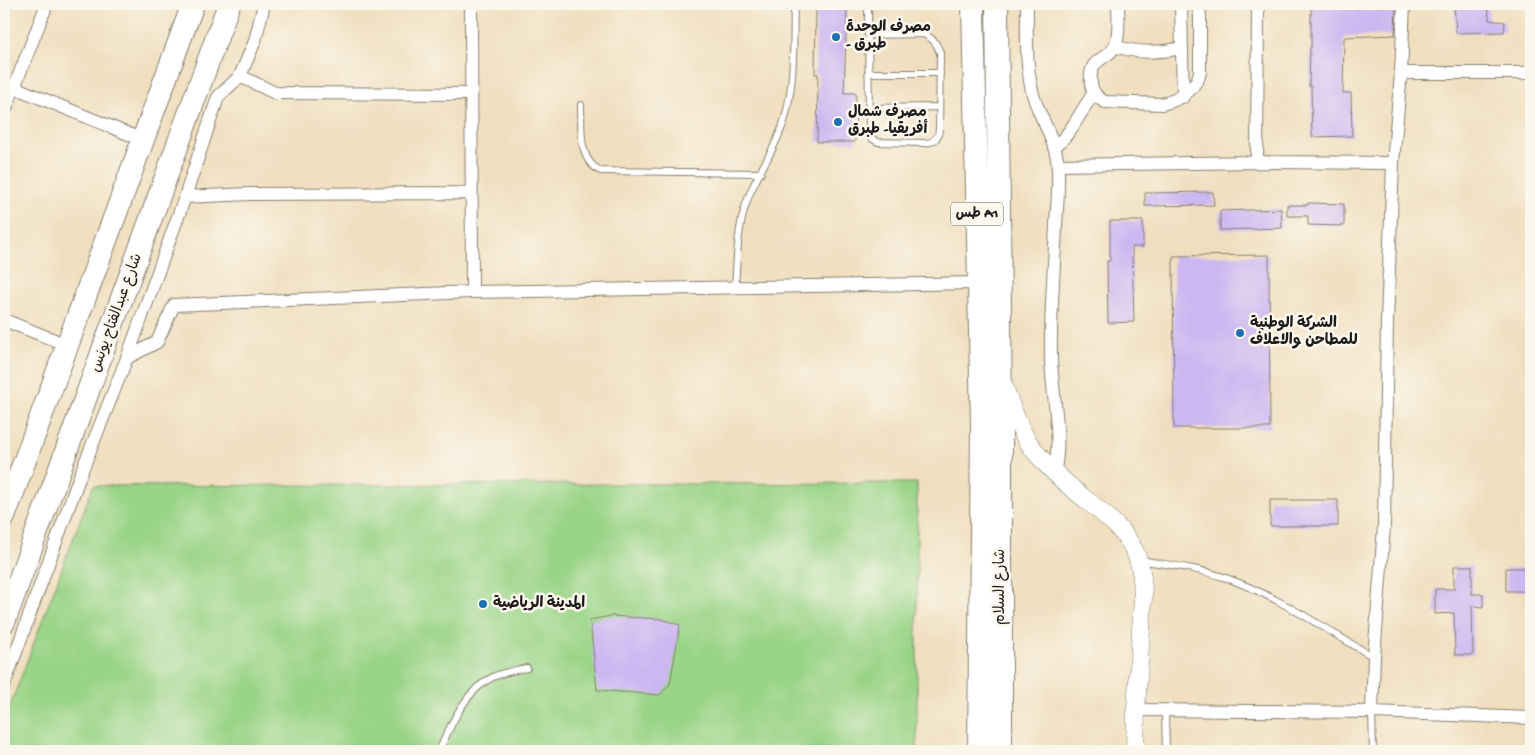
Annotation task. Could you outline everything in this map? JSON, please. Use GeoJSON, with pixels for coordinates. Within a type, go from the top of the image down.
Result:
{"type":"FeatureCollection","features":[{"type":"Feature","properties":{"kind":"highway"},"geometry":{"type":"LineString","coordinates":[[4,517],[194,4]]}},
{"type":"Feature","properties":{"kind":"highway","name":"شارع عبدالفتاح يونس"},"geometry":{"type":"LineString","coordinates":[[4,622],[229,4]]}},
{"type":"Feature","properties":{"kind":"highway","name":"طس A1"},"geometry":{"type":"LineString","coordinates":[[972,4],[978,283],[992,424]]}},
{"type":"Feature","properties":{"kind":"highway","name":"طس A1"},"geometry":{"type":"LineString","coordinates":[[992,424],[1001,380],[997,4]]}},
{"type":"Feature","properties":{"kind":"highway","name":"شارع السلام"},"geometry":{"type":"LineString","coordinates":[[980,751],[992,424]]}},
{"type":"Feature","properties":{"kind":"highway","name":"شارع السلام"},"geometry":{"type":"LineString","coordinates":[[992,424],[1001,751]]}},
{"type":"Feature","properties":{"kind":"main road"},"geometry":{"type":"LineString","coordinates":[[1001,380],[1023,434],[1036,454],[1054,472],[1114,523],[1128,539],[1138,559],[1143,581],[1143,597],[1135,751]]}},
{"type":"Feature","properties":{"kind":"street"},"geometry":{"type":"LineString","coordinates":[[4,113],[9,85],[47,4]]}},
{"type":"Feature","properties":{"kind":"street"},"geometry":{"type":"LineString","coordinates":[[4,685],[81,474],[127,358],[185,197],[218,97],[240,76],[255,41],[264,4]]}},
{"type":"Feature","properties":{"kind":"street"},"geometry":{"type":"LineString","coordinates":[[471,4],[472,292]]}},
{"type":"Feature","properties":{"kind":"street"},"geometry":{"type":"LineString","coordinates":[[1027,4],[1028,58],[1031,85],[1039,112],[1054,147],[1058,165],[1051,343],[1058,452],[1054,472]]}},
{"type":"Feature","properties":{"kind":"street"},"geometry":{"type":"LineString","coordinates":[[1118,4],[1116,46],[1094,65],[1092,69],[1091,78],[1094,93],[1100,100],[1110,103],[1162,104],[1183,97],[1194,86],[1200,72],[1200,16],[1198,4]]}},
{"type":"Feature","properties":{"kind":"street"},"geometry":{"type":"LineString","coordinates":[[1181,4],[1183,97]]}},
{"type":"Feature","properties":{"kind":"street"},"geometry":{"type":"LineString","coordinates":[[1257,162],[1258,4]]}},
{"type":"Feature","properties":{"kind":"street"},"geometry":{"type":"LineString","coordinates":[[1372,712],[1384,518],[1392,163],[1401,73],[1404,4]]}},
{"type":"Feature","properties":{"kind":"street"},"geometry":{"type":"LineString","coordinates":[[1116,46],[1131,51],[1148,52],[1181,48]]}},
{"type":"Feature","properties":{"kind":"street"},"geometry":{"type":"LineString","coordinates":[[1401,73],[1531,74]]}},
{"type":"Feature","properties":{"kind":"street"},"geometry":{"type":"LineString","coordinates":[[240,76],[275,93],[471,94]]}},
{"type":"Feature","properties":{"kind":"street"},"geometry":{"type":"LineString","coordinates":[[9,85],[143,140]]}},
{"type":"Feature","properties":{"kind":"street"},"geometry":{"type":"LineString","coordinates":[[1054,147],[1067,134],[1082,108],[1094,93]]}},
{"type":"Feature","properties":{"kind":"street"},"geometry":{"type":"LineString","coordinates":[[1058,165],[1257,162],[1392,163]]}},
{"type":"Feature","properties":{"kind":"street"},"geometry":{"type":"LineString","coordinates":[[185,197],[250,194],[471,193]]}},
{"type":"Feature","properties":{"kind":"street"},"geometry":{"type":"LineString","coordinates":[[127,358],[157,342],[174,305],[472,292],[978,283]]}},
{"type":"Feature","properties":{"kind":"street"},"geometry":{"type":"LineString","coordinates":[[4,320],[67,345]]}},
{"type":"Feature","properties":{"kind":"street"},"geometry":{"type":"LineString","coordinates":[[1136,710],[1372,712],[1531,718]]}},
{"type":"Feature","properties":{"kind":"lane"},"geometry":{"type":"LineString","coordinates":[[735,288],[741,225],[747,201],[780,134],[789,104],[794,4]]}},
{"type":"Feature","properties":{"kind":"lane"},"geometry":{"type":"LineString","coordinates":[[868,4],[868,35],[868,108],[872,138],[875,141],[926,144],[933,142],[938,136],[940,73],[938,48],[928,36],[917,34],[868,35]]}},
{"type":"Feature","properties":{"kind":"lane"},"geometry":{"type":"LineString","coordinates":[[868,73],[940,73]]}},
{"type":"Feature","properties":{"kind":"lane"},"geometry":{"type":"LineString","coordinates":[[581,105],[584,151],[591,165],[601,170],[761,173]]}},
{"type":"Feature","properties":{"kind":"lane"},"geometry":{"type":"LineString","coordinates":[[868,108],[939,107]]}},
{"type":"Feature","properties":{"kind":"lane"},"geometry":{"type":"LineString","coordinates":[[1138,559],[1207,572],[1242,584],[1276,600],[1374,657]]}},
{"type":"Feature","properties":{"kind":"lane"},"geometry":{"type":"LineString","coordinates":[[439,751],[458,714],[469,697],[481,685],[492,678],[510,671],[527,668]]}},
{"type":"Feature","properties":{"kind":"lane"},"geometry":{"type":"LineString","coordinates":[[1165,710],[1166,751]]}},
{"type":"Feature","properties":{"kind":"lane"},"geometry":{"type":"LineString","coordinates":[[1372,712],[1373,751]]}},
{"type":"Feature","properties":{"kind":"green space","name":"المدينة الرياضية"},"geometry":{"type":"Polygon","coordinates":[[[917,483],[917,751],[4,751],[4,722],[93,486],[917,483]]]}},
{"type":"Feature","properties":{"kind":"building"},"geometry":{"type":"Polygon","coordinates":[[[1396,4],[1395,35],[1345,37],[1343,93],[1351,93],[1352,136],[1312,137],[1311,86],[1309,86],[1311,6],[1396,4]]]}},
{"type":"Feature","properties":{"kind":"building"},"geometry":{"type":"Polygon","coordinates":[[[1454,4],[1488,4],[1489,20],[1505,22],[1504,32],[1456,33],[1454,4]]]}},
{"type":"Feature","properties":{"kind":"building"},"geometry":{"type":"Polygon","coordinates":[[[816,9],[847,10],[844,93],[856,93],[855,142],[817,142],[818,74],[815,74],[816,9]]]}},
{"type":"Feature","properties":{"kind":"building"},"geometry":{"type":"Polygon","coordinates":[[[1213,192],[1214,205],[1145,206],[1145,193],[1213,192]]]}},
{"type":"Feature","properties":{"kind":"building"},"geometry":{"type":"Polygon","coordinates":[[[1308,203],[1344,204],[1344,226],[1308,225],[1308,216],[1287,216],[1287,205],[1308,205],[1308,203]]]}},
{"type":"Feature","properties":{"kind":"building"},"geometry":{"type":"Polygon","coordinates":[[[1281,209],[1282,228],[1220,230],[1220,211],[1281,209]]]}},
{"type":"Feature","properties":{"kind":"building"},"geometry":{"type":"Polygon","coordinates":[[[1110,221],[1143,221],[1143,247],[1132,247],[1134,322],[1108,323],[1107,261],[1110,261],[1110,221]]]}},
{"type":"Feature","properties":{"kind":"building"},"geometry":{"type":"Polygon","coordinates":[[[1269,255],[1270,428],[1174,428],[1173,256],[1269,255]]]}},
{"type":"Feature","properties":{"kind":"building"},"geometry":{"type":"Polygon","coordinates":[[[1270,500],[1338,500],[1338,526],[1270,526],[1270,500]]]}},
{"type":"Feature","properties":{"kind":"building"},"geometry":{"type":"Polygon","coordinates":[[[1454,566],[1472,566],[1472,594],[1483,594],[1483,607],[1472,606],[1473,655],[1455,655],[1454,613],[1435,614],[1435,589],[1454,589],[1454,566]]]}},
{"type":"Feature","properties":{"kind":"building"},"geometry":{"type":"Polygon","coordinates":[[[1506,568],[1531,568],[1531,591],[1506,591],[1506,568]]]}},
{"type":"Feature","properties":{"kind":"building"},"geometry":{"type":"Polygon","coordinates":[[[611,616],[661,619],[680,625],[670,684],[660,695],[597,690],[590,620],[611,616]]]}},
{"type":"Feature","properties":{"kind":"place","name":"مصرف الوحدة - طبرق"},"geometry":{"type":"Point","coordinates":[836,37]}},
{"type":"Feature","properties":{"kind":"place","name":"مصرف شمال أفريقيا- طبرق"},"geometry":{"type":"Point","coordinates":[838,122]}},
{"type":"Feature","properties":{"kind":"place","name":"الشركة الوطنية للمطاحن والاعلاف"},"geometry":{"type":"Point","coordinates":[1240,333]}},
{"type":"Feature","properties":{"kind":"place","name":"المدينة الرياضية"},"geometry":{"type":"Point","coordinates":[483,604]}}]}
